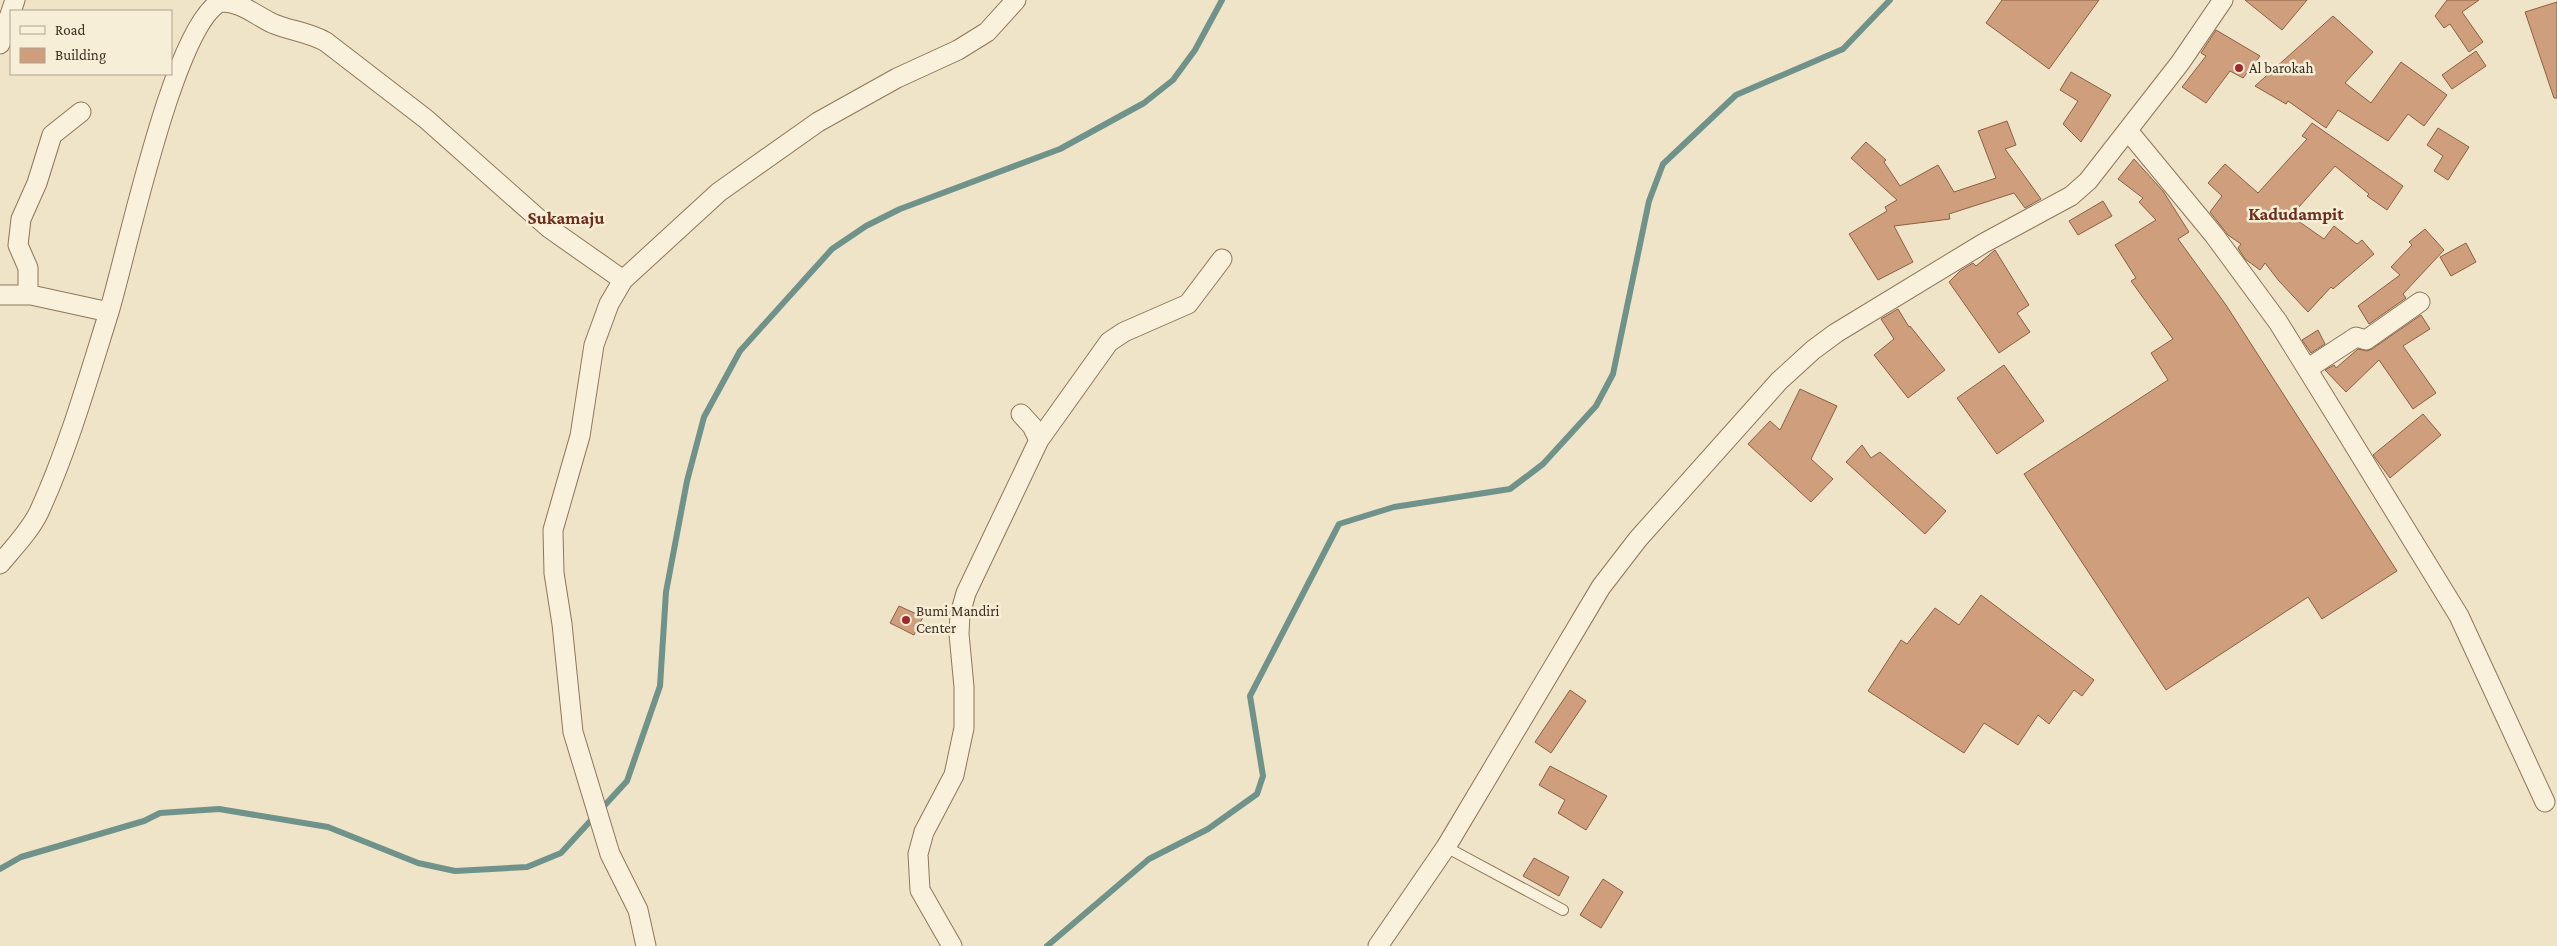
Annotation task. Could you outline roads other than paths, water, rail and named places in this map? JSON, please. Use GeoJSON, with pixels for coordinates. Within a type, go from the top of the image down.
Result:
{"type":"FeatureCollection","features":[{"type":"Feature","properties":{"kind":"street"},"geometry":{"type":"LineString","coordinates":[[646,946],[638,910],[610,854],[573,732],[562,624],[554,573],[553,530],[580,436],[594,345],[609,304],[623,280],[719,192],[818,122],[897,78],[958,50],[980,36],[1000,19],[1016,0]]}},
{"type":"Feature","properties":{"kind":"street"},"geometry":{"type":"LineString","coordinates":[[1378,946],[1446,847],[1601,587],[1638,539],[1779,381],[1813,350],[1844,328],[1984,243],[2071,196],[2088,181],[2129,132],[2223,0]]}},
{"type":"Feature","properties":{"kind":"street"},"geometry":{"type":"LineString","coordinates":[[0,564],[38,514],[59,461],[109,312],[160,122],[184,53],[204,16],[221,1],[235,3],[273,24],[313,34],[326,42],[426,119],[549,228],[623,280]]}},
{"type":"Feature","properties":{"kind":"street"},"geometry":{"type":"LineString","coordinates":[[0,44],[10,15]]}},
{"type":"Feature","properties":{"kind":"street"},"geometry":{"type":"LineString","coordinates":[[28,295],[28,268],[9,244],[37,183],[52,136],[82,112]]}},
{"type":"Feature","properties":{"kind":"street"},"geometry":{"type":"LineString","coordinates":[[2129,132],[2214,235],[2278,322],[2459,616],[2545,802]]}},
{"type":"Feature","properties":{"kind":"street"},"geometry":{"type":"LineString","coordinates":[[952,946],[920,890],[918,854],[924,832],[954,775],[964,728],[960,614],[966,593],[1039,440],[1109,342],[1124,332],[1188,304],[1222,259]]}},
{"type":"Feature","properties":{"kind":"street"},"geometry":{"type":"LineString","coordinates":[[0,294],[17,297],[28,295],[109,312]]}},
{"type":"Feature","properties":{"kind":"street"},"geometry":{"type":"LineString","coordinates":[[2307,369],[2352,338],[2357,337],[2366,340],[2420,302]]}},
{"type":"Feature","properties":{"kind":"street"},"geometry":{"type":"LineString","coordinates":[[1021,414],[1032,426],[1039,440]]}},
{"type":"Feature","properties":{"kind":"lane"},"geometry":{"type":"LineString","coordinates":[[1446,847],[1563,910]]}},
{"type":"Feature","properties":{"kind":"waterway"},"geometry":{"type":"LineString","coordinates":[[0,869],[21,857],[144,821],[160,813],[219,809],[328,827],[418,863],[455,871],[527,867],[561,853],[627,781],[660,686],[666,592],[687,481],[704,417],[740,351],[832,249],[866,226],[900,209],[1060,149],[1144,103],[1173,80],[1195,50],[1222,0]]}},
{"type":"Feature","properties":{"kind":"waterway"},"geometry":{"type":"LineString","coordinates":[[1047,946],[1149,859],[1208,829],[1257,794],[1263,776],[1250,696],[1339,524],[1394,507],[1510,489],[1543,464],[1596,406],[1613,374],[1649,201],[1663,164],[1736,95],[1843,49],[1890,0]]}},
{"type":"Feature","properties":{"kind":"place","name":"Al barokah"},"geometry":{"type":"Point","coordinates":[2239,68]}},
{"type":"Feature","properties":{"kind":"place","name":"Bumi Mandiri Center"},"geometry":{"type":"Point","coordinates":[906,620]}},
{"type":"Feature","properties":{"kind":"district","name":"Kadudampit"},"geometry":{"type":"Point","coordinates":[2296,214]}},
{"type":"Feature","properties":{"kind":"district","name":"Sukamaju"},"geometry":{"type":"Point","coordinates":[566,218]}}]}
